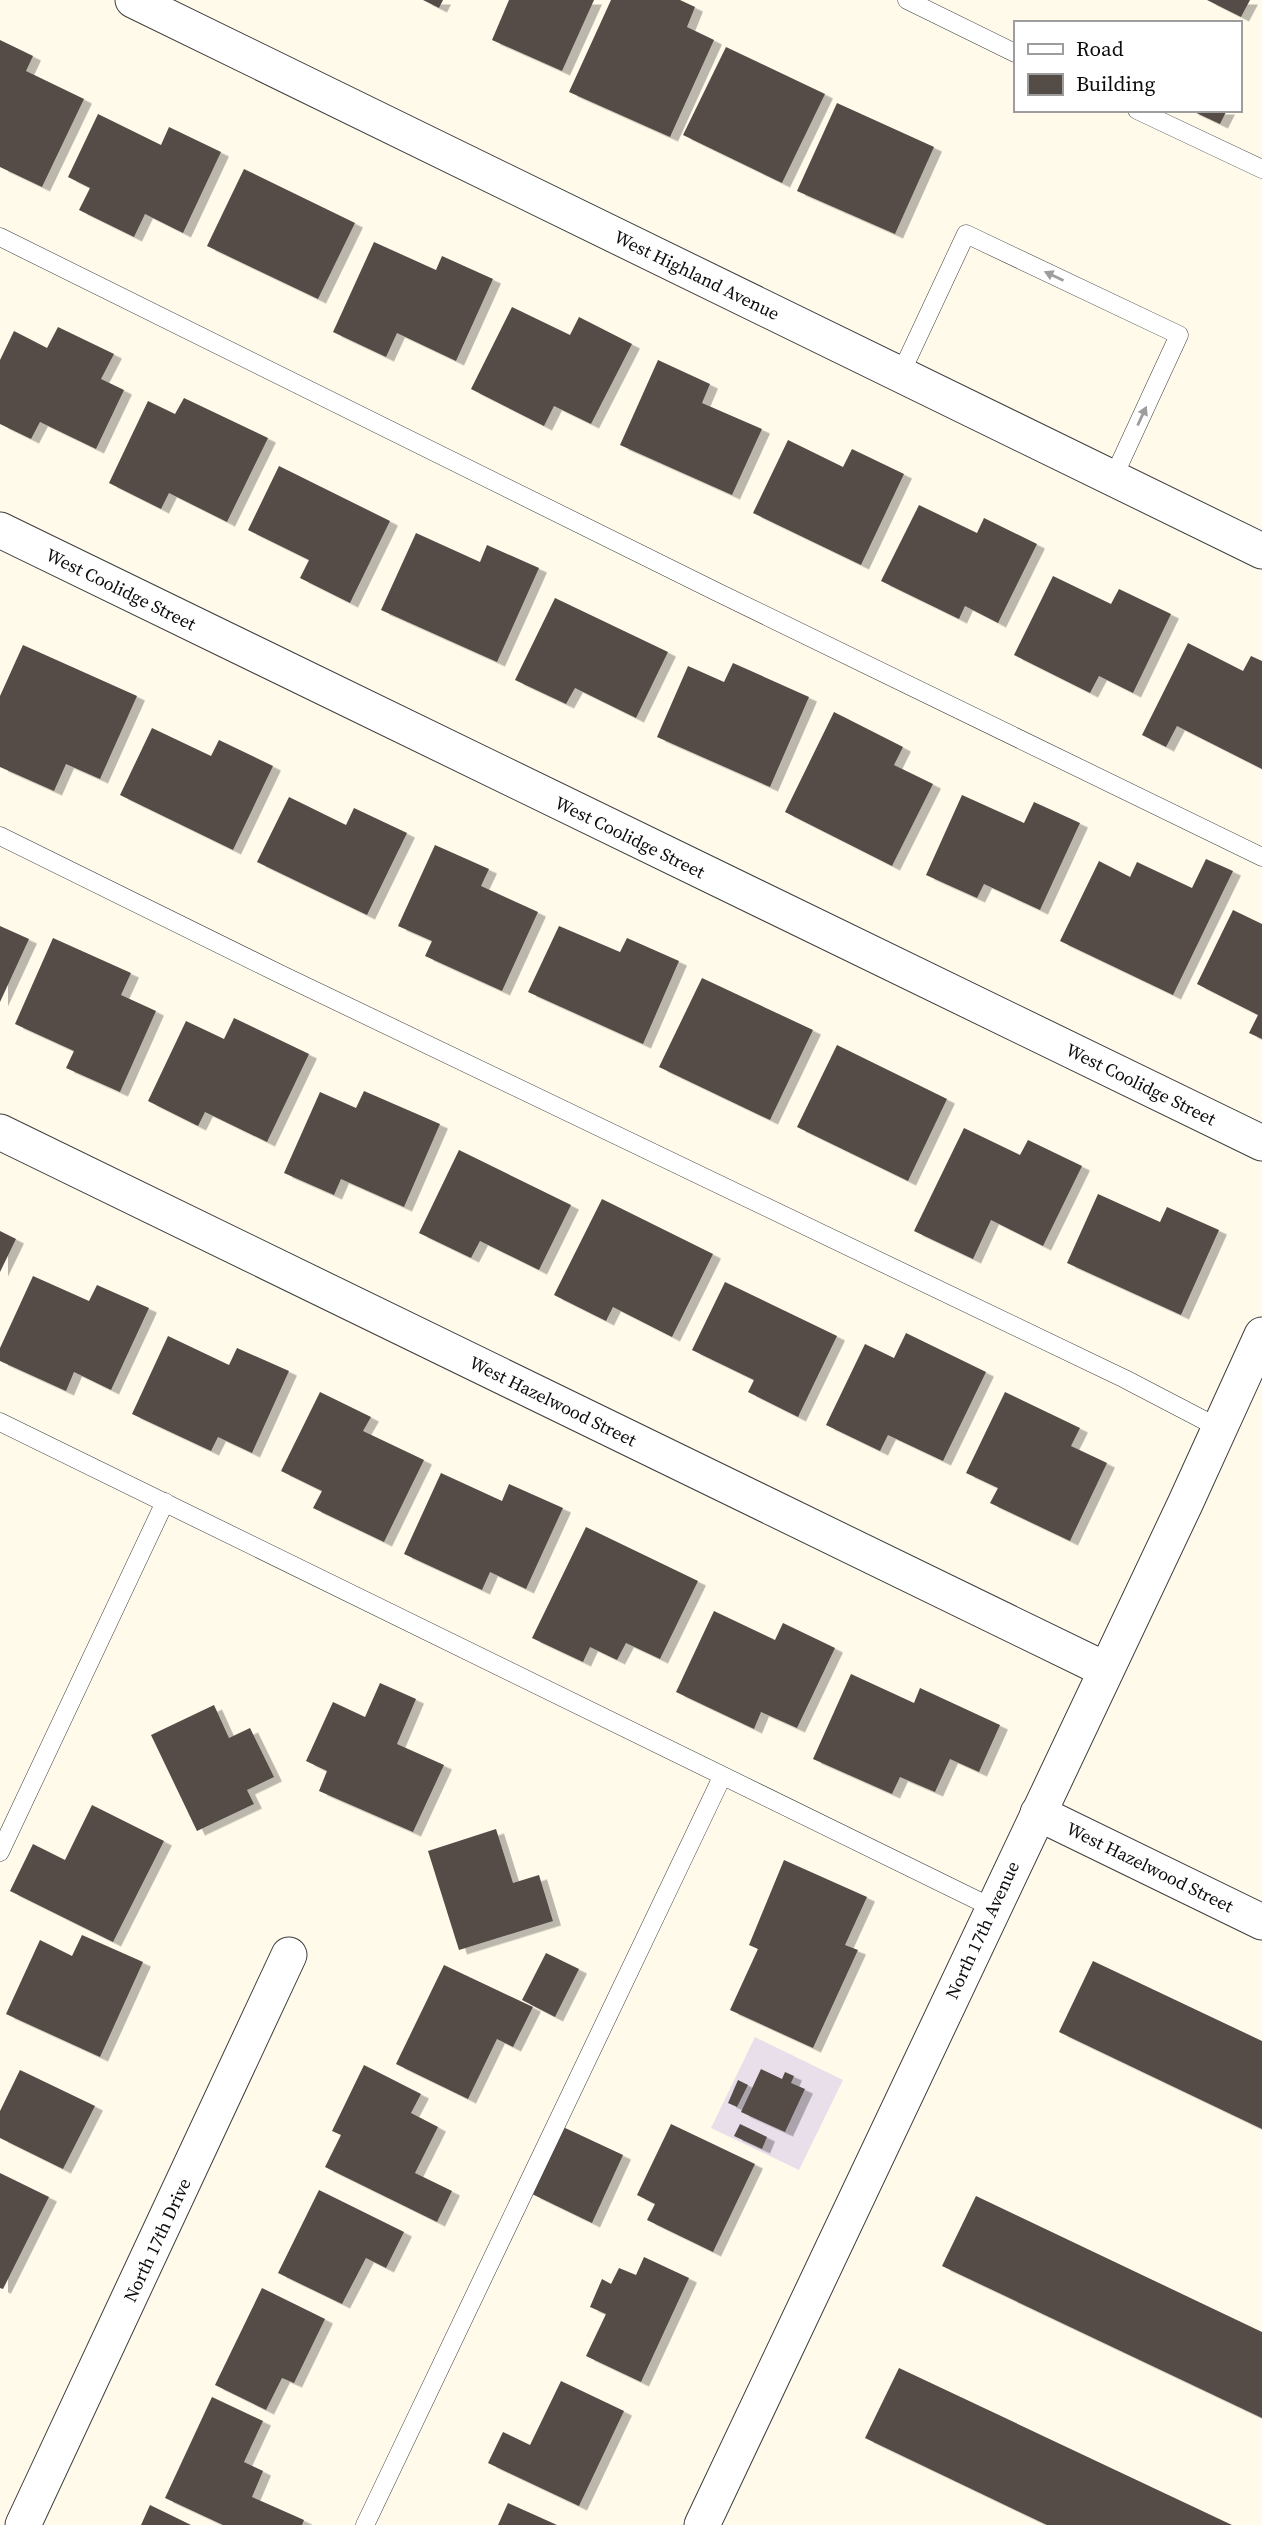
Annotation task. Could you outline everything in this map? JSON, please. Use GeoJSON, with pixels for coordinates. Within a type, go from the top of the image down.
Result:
{"type":"FeatureCollection","features":[{"type":"Feature","properties":{"kind":"street","name":"West Highland Avenue"},"geometry":{"type":"LineString","coordinates":[[132,0],[1262,551]]}},
{"type":"Feature","properties":{"kind":"street","name":"West Coolidge Street"},"geometry":{"type":"LineString","coordinates":[[0,530],[1262,1143]]}},
{"type":"Feature","properties":{"kind":"street","name":"West Hazelwood Street"},"geometry":{"type":"LineString","coordinates":[[0,1132],[1105,1670]]}},
{"type":"Feature","properties":{"kind":"street","name":"North 17th Avenue"},"geometry":{"type":"LineString","coordinates":[[702,2525],[1262,1335]]}},
{"type":"Feature","properties":{"kind":"street","name":"West Hazelwood Street"},"geometry":{"type":"LineString","coordinates":[[1038,1813],[1262,1922]]}},
{"type":"Feature","properties":{"kind":"street","name":"North 17th Drive"},"geometry":{"type":"LineString","coordinates":[[23,2525],[289,1955]]}},
{"type":"Feature","properties":{"kind":"lane"},"geometry":{"type":"LineString","coordinates":[[907,0],[1014,53]]}},
{"type":"Feature","properties":{"kind":"lane"},"geometry":{"type":"LineString","coordinates":[[1142,112],[1262,169]]}},
{"type":"Feature","properties":{"kind":"lane"},"geometry":{"type":"LineString","coordinates":[[901,373],[966,234],[1179,335],[1113,478]]}},
{"type":"Feature","properties":{"kind":"lane"},"geometry":{"type":"LineString","coordinates":[[0,237],[729,598],[1262,857]]}},
{"type":"Feature","properties":{"kind":"lane"},"geometry":{"type":"LineString","coordinates":[[0,836],[280,974],[1125,1379],[1219,1428]]}},
{"type":"Feature","properties":{"kind":"lane"},"geometry":{"type":"LineString","coordinates":[[0,1422],[993,1908]]}},
{"type":"Feature","properties":{"kind":"lane"},"geometry":{"type":"LineString","coordinates":[[0,1852],[165,1502]]}},
{"type":"Feature","properties":{"kind":"lane"},"geometry":{"type":"LineString","coordinates":[[365,2525],[722,1777]]}},
{"type":"Feature","properties":{"kind":"shaded area"},"geometry":{"type":"Polygon","coordinates":[[[755,2037],[843,2080],[799,2170],[711,2128],[755,2037]]]}},
{"type":"Feature","properties":{"kind":"building"},"geometry":{"type":"Polygon","coordinates":[[[423,0],[443,0],[439,8],[423,0]]]}},
{"type":"Feature","properties":{"kind":"building"},"geometry":{"type":"Polygon","coordinates":[[[509,0],[594,0],[562,71],[492,40],[509,0]]]}},
{"type":"Feature","properties":{"kind":"building"},"geometry":{"type":"Polygon","coordinates":[[[611,0],[680,0],[695,7],[687,27],[714,40],[670,137],[569,92],[611,0]]]}},
{"type":"Feature","properties":{"kind":"building"},"geometry":{"type":"Polygon","coordinates":[[[1207,0],[1250,0],[1241,17],[1207,0]]]}},
{"type":"Feature","properties":{"kind":"building"},"geometry":{"type":"Polygon","coordinates":[[[0,40],[33,56],[26,71],[84,99],[42,187],[0,167],[0,40]]]}},
{"type":"Feature","properties":{"kind":"building"},"geometry":{"type":"Polygon","coordinates":[[[726,47],[825,94],[782,183],[683,135],[726,47]]]}},
{"type":"Feature","properties":{"kind":"building"},"geometry":{"type":"Polygon","coordinates":[[[837,103],[934,147],[895,234],[797,191],[837,103]]]}},
{"type":"Feature","properties":{"kind":"building"},"geometry":{"type":"Polygon","coordinates":[[[1194,112],[1226,112],[1220,124],[1194,112]]]}},
{"type":"Feature","properties":{"kind":"building"},"geometry":{"type":"Polygon","coordinates":[[[98,114],[161,145],[169,127],[221,152],[183,233],[145,214],[134,237],[79,210],[90,188],[68,177],[98,114]]]}},
{"type":"Feature","properties":{"kind":"building"},"geometry":{"type":"Polygon","coordinates":[[[244,169],[355,223],[318,299],[207,246],[244,169]]]}},
{"type":"Feature","properties":{"kind":"building"},"geometry":{"type":"Polygon","coordinates":[[[374,242],[436,270],[442,256],[493,279],[456,361],[397,333],[386,357],[333,332],[374,242]]]}},
{"type":"Feature","properties":{"kind":"building"},"geometry":{"type":"Polygon","coordinates":[[[512,307],[570,335],[579,317],[632,344],[591,424],[554,406],[544,426],[471,389],[512,307]]]}},
{"type":"Feature","properties":{"kind":"building"},"geometry":{"type":"Polygon","coordinates":[[[58,327],[114,354],[101,379],[124,390],[96,449],[40,422],[31,439],[0,424],[0,360],[14,331],[47,348],[58,327]]]}},
{"type":"Feature","properties":{"kind":"building"},"geometry":{"type":"Polygon","coordinates":[[[658,360],[710,384],[702,403],[762,429],[732,495],[620,445],[658,360]]]}},
{"type":"Feature","properties":{"kind":"building"},"geometry":{"type":"Polygon","coordinates":[[[184,398],[268,438],[227,522],[169,493],[161,509],[109,483],[148,401],[175,414],[184,398]]]}},
{"type":"Feature","properties":{"kind":"building"},"geometry":{"type":"Polygon","coordinates":[[[788,440],[843,467],[852,449],[904,474],[861,565],[753,513],[788,440]]]}},
{"type":"Feature","properties":{"kind":"building"},"geometry":{"type":"Polygon","coordinates":[[[279,466],[390,521],[350,603],[300,578],[309,560],[248,530],[279,466]]]}},
{"type":"Feature","properties":{"kind":"building"},"geometry":{"type":"Polygon","coordinates":[[[919,505],[977,533],[984,518],[1037,544],[998,623],[965,606],[959,619],[881,581],[919,505]]]}},
{"type":"Feature","properties":{"kind":"building"},"geometry":{"type":"Polygon","coordinates":[[[416,533],[480,562],[487,545],[539,568],[497,662],[381,610],[416,533]]]}},
{"type":"Feature","properties":{"kind":"building"},"geometry":{"type":"Polygon","coordinates":[[[1053,576],[1111,604],[1119,589],[1171,614],[1133,693],[1099,676],[1090,693],[1014,655],[1053,576]]]}},
{"type":"Feature","properties":{"kind":"building"},"geometry":{"type":"Polygon","coordinates":[[[555,598],[668,652],[636,718],[575,688],[566,704],[515,680],[555,598]]]}},
{"type":"Feature","properties":{"kind":"building"},"geometry":{"type":"Polygon","coordinates":[[[1188,643],[1243,671],[1251,656],[1262,661],[1262,769],[1177,726],[1166,747],[1142,735],[1188,643]]]}},
{"type":"Feature","properties":{"kind":"building"},"geometry":{"type":"Polygon","coordinates":[[[23,645],[137,696],[100,779],[66,764],[54,791],[0,767],[0,696],[23,645]]]}},
{"type":"Feature","properties":{"kind":"building"},"geometry":{"type":"Polygon","coordinates":[[[733,663],[809,697],[770,787],[657,737],[688,666],[724,682],[733,663]]]}},
{"type":"Feature","properties":{"kind":"building"},"geometry":{"type":"Polygon","coordinates":[[[834,712],[903,747],[894,765],[933,784],[892,866],[785,812],[834,712]]]}},
{"type":"Feature","properties":{"kind":"building"},"geometry":{"type":"Polygon","coordinates":[[[152,728],[211,756],[219,740],[273,766],[233,850],[120,795],[152,728]]]}},
{"type":"Feature","properties":{"kind":"building"},"geometry":{"type":"Polygon","coordinates":[[[962,795],[1024,823],[1034,802],[1080,823],[1040,910],[984,884],[977,898],[926,875],[962,795]]]}},
{"type":"Feature","properties":{"kind":"building"},"geometry":{"type":"Polygon","coordinates":[[[289,797],[346,825],[354,808],[407,833],[367,915],[257,862],[289,797]]]}},
{"type":"Feature","properties":{"kind":"building"},"geometry":{"type":"Polygon","coordinates":[[[435,845],[489,869],[481,886],[538,912],[502,991],[425,956],[432,941],[398,926],[435,845]]]}},
{"type":"Feature","properties":{"kind":"building"},"geometry":{"type":"Polygon","coordinates":[[[1206,859],[1233,871],[1173,995],[1060,941],[1099,861],[1130,877],[1137,862],[1192,888],[1206,859]]]}},
{"type":"Feature","properties":{"kind":"building"},"geometry":{"type":"Polygon","coordinates":[[[1233,910],[1262,924],[1262,1039],[1249,1033],[1258,1015],[1197,984],[1233,910]]]}},
{"type":"Feature","properties":{"kind":"building"},"geometry":{"type":"Polygon","coordinates":[[[0,926],[29,939],[0,1002],[0,926]]]}},
{"type":"Feature","properties":{"kind":"building"},"geometry":{"type":"Polygon","coordinates":[[[559,926],[620,952],[627,938],[679,961],[643,1044],[528,992],[559,926]]]}},
{"type":"Feature","properties":{"kind":"building"},"geometry":{"type":"Polygon","coordinates":[[[53,938],[131,973],[121,995],[156,1011],[120,1092],[66,1068],[74,1051],[15,1024],[53,938]]]}},
{"type":"Feature","properties":{"kind":"building"},"geometry":{"type":"Polygon","coordinates":[[[702,978],[813,1030],[770,1120],[659,1067],[702,978]]]}},
{"type":"Feature","properties":{"kind":"building"},"geometry":{"type":"Polygon","coordinates":[[[234,1018],[309,1054],[267,1142],[205,1112],[198,1126],[148,1101],[186,1021],[224,1039],[234,1018]]]}},
{"type":"Feature","properties":{"kind":"building"},"geometry":{"type":"Polygon","coordinates":[[[837,1045],[947,1099],[908,1181],[797,1127],[837,1045]]]}},
{"type":"Feature","properties":{"kind":"building"},"geometry":{"type":"Polygon","coordinates":[[[364,1091],[440,1124],[404,1207],[341,1179],[334,1195],[284,1173],[320,1092],[356,1108],[364,1091]]]}},
{"type":"Feature","properties":{"kind":"building"},"geometry":{"type":"Polygon","coordinates":[[[964,1128],[1020,1155],[1028,1140],[1082,1166],[1043,1246],[991,1220],[973,1259],[914,1231],[964,1128]]]}},
{"type":"Feature","properties":{"kind":"building"},"geometry":{"type":"Polygon","coordinates":[[[459,1150],[571,1205],[539,1270],[480,1241],[471,1258],[419,1233],[459,1150]]]}},
{"type":"Feature","properties":{"kind":"building"},"geometry":{"type":"Polygon","coordinates":[[[1098,1194],[1160,1222],[1167,1207],[1219,1230],[1181,1315],[1067,1263],[1098,1194]]]}},
{"type":"Feature","properties":{"kind":"building"},"geometry":{"type":"Polygon","coordinates":[[[602,1199],[713,1254],[672,1337],[613,1307],[606,1321],[554,1295],[602,1199]]]}},
{"type":"Feature","properties":{"kind":"building"},"geometry":{"type":"Polygon","coordinates":[[[0,1231],[16,1239],[0,1272],[0,1231]]]}},
{"type":"Feature","properties":{"kind":"building"},"geometry":{"type":"Polygon","coordinates":[[[33,1276],[89,1301],[97,1285],[149,1308],[111,1390],[74,1372],[66,1391],[0,1361],[0,1348],[33,1276]]]}},
{"type":"Feature","properties":{"kind":"building"},"geometry":{"type":"Polygon","coordinates":[[[725,1282],[837,1336],[798,1417],[748,1392],[754,1380],[692,1350],[725,1282]]]}},
{"type":"Feature","properties":{"kind":"building"},"geometry":{"type":"Polygon","coordinates":[[[906,1333],[986,1372],[943,1461],[888,1435],[880,1451],[826,1425],[865,1344],[894,1358],[906,1333]]]}},
{"type":"Feature","properties":{"kind":"building"},"geometry":{"type":"Polygon","coordinates":[[[168,1336],[229,1365],[237,1348],[289,1371],[252,1453],[218,1437],[211,1451],[132,1414],[168,1336]]]}},
{"type":"Feature","properties":{"kind":"building"},"geometry":{"type":"Polygon","coordinates":[[[320,1392],[371,1417],[363,1431],[424,1460],[384,1542],[313,1508],[322,1491],[281,1471],[320,1392]]]}},
{"type":"Feature","properties":{"kind":"building"},"geometry":{"type":"Polygon","coordinates":[[[1005,1392],[1080,1428],[1071,1446],[1107,1463],[1070,1541],[990,1503],[998,1488],[966,1473],[1005,1392]]]}},
{"type":"Feature","properties":{"kind":"building"},"geometry":{"type":"Polygon","coordinates":[[[441,1473],[502,1501],[509,1484],[563,1508],[526,1589],[490,1572],[482,1590],[404,1554],[441,1473]]]}},
{"type":"Feature","properties":{"kind":"building"},"geometry":{"type":"Polygon","coordinates":[[[586,1527],[698,1581],[660,1659],[626,1643],[617,1660],[590,1647],[583,1662],[532,1638],[586,1527]]]}},
{"type":"Feature","properties":{"kind":"building"},"geometry":{"type":"Polygon","coordinates":[[[714,1611],[775,1640],[783,1623],[835,1648],[797,1728],[761,1712],[754,1729],[676,1692],[714,1611]]]}},
{"type":"Feature","properties":{"kind":"building"},"geometry":{"type":"Polygon","coordinates":[[[851,1674],[914,1703],[920,1688],[1000,1725],[979,1772],[950,1759],[935,1792],[900,1777],[892,1794],[813,1759],[851,1674]]]}},
{"type":"Feature","properties":{"kind":"building"},"geometry":{"type":"Polygon","coordinates":[[[380,1683],[416,1699],[397,1744],[444,1765],[413,1832],[319,1791],[327,1771],[306,1761],[333,1702],[365,1717],[380,1683]]]}},
{"type":"Feature","properties":{"kind":"building"},"geometry":{"type":"Polygon","coordinates":[[[214,1705],[229,1738],[250,1728],[274,1777],[247,1790],[254,1804],[197,1831],[151,1735],[214,1705]]]}},
{"type":"Feature","properties":{"kind":"building"},"geometry":{"type":"Polygon","coordinates":[[[92,1805],[164,1841],[113,1942],[10,1891],[33,1844],[65,1860],[92,1805]]]}},
{"type":"Feature","properties":{"kind":"building"},"geometry":{"type":"Polygon","coordinates":[[[496,1829],[513,1883],[539,1875],[553,1921],[459,1950],[428,1851],[496,1829]]]}},
{"type":"Feature","properties":{"kind":"building"},"geometry":{"type":"Polygon","coordinates":[[[784,1860],[867,1897],[845,1945],[858,1950],[813,2048],[730,2010],[758,1949],[749,1945],[784,1860]]]}},
{"type":"Feature","properties":{"kind":"building"},"geometry":{"type":"Polygon","coordinates":[[[82,1935],[143,1962],[100,2057],[6,2014],[40,1940],[72,1956],[82,1935]]]}},
{"type":"Feature","properties":{"kind":"building"},"geometry":{"type":"Polygon","coordinates":[[[546,1953],[579,1969],[555,2017],[522,2000],[546,1953]]]}},
{"type":"Feature","properties":{"kind":"building"},"geometry":{"type":"Polygon","coordinates":[[[1093,1961],[1262,2041],[1262,2129],[1059,2032],[1093,1961]]]}},
{"type":"Feature","properties":{"kind":"building"},"geometry":{"type":"Polygon","coordinates":[[[444,1965],[533,2007],[513,2047],[497,2039],[468,2099],[396,2064],[444,1965]]]}},
{"type":"Feature","properties":{"kind":"building"},"geometry":{"type":"Polygon","coordinates":[[[364,2065],[421,2094],[411,2113],[438,2127],[415,2173],[452,2191],[437,2222],[325,2167],[341,2135],[332,2131],[364,2065]]]}},
{"type":"Feature","properties":{"kind":"building"},"geometry":{"type":"Polygon","coordinates":[[[761,2069],[782,2079],[785,2072],[794,2076],[791,2083],[805,2089],[785,2132],[741,2112],[761,2069]]]}},
{"type":"Feature","properties":{"kind":"building"},"geometry":{"type":"Polygon","coordinates":[[[20,2070],[95,2106],[63,2169],[0,2138],[0,2111],[20,2070]]]}},
{"type":"Feature","properties":{"kind":"building"},"geometry":{"type":"Polygon","coordinates":[[[738,2080],[748,2085],[737,2107],[728,2103],[738,2080]]]}},
{"type":"Feature","properties":{"kind":"building"},"geometry":{"type":"Polygon","coordinates":[[[671,2124],[755,2164],[713,2252],[647,2220],[655,2204],[637,2195],[671,2124]]]}},
{"type":"Feature","properties":{"kind":"building"},"geometry":{"type":"Polygon","coordinates":[[[740,2124],[767,2137],[762,2149],[734,2136],[740,2124]]]}},
{"type":"Feature","properties":{"kind":"building"},"geometry":{"type":"Polygon","coordinates":[[[563,2127],[623,2155],[592,2223],[532,2194],[563,2127]]]}},
{"type":"Feature","properties":{"kind":"building"},"geometry":{"type":"Polygon","coordinates":[[[0,2173],[49,2197],[3,2289],[0,2288],[0,2173]]]}},
{"type":"Feature","properties":{"kind":"building"},"geometry":{"type":"Polygon","coordinates":[[[319,2190],[404,2232],[386,2268],[366,2258],[342,2304],[278,2273],[319,2190]]]}},
{"type":"Feature","properties":{"kind":"building"},"geometry":{"type":"Polygon","coordinates":[[[976,2196],[1262,2332],[1262,2418],[942,2266],[976,2196]]]}},
{"type":"Feature","properties":{"kind":"building"},"geometry":{"type":"Polygon","coordinates":[[[644,2257],[689,2278],[641,2382],[586,2356],[606,2314],[590,2307],[602,2279],[611,2284],[619,2268],[636,2275],[644,2257]]]}},
{"type":"Feature","properties":{"kind":"building"},"geometry":{"type":"Polygon","coordinates":[[[262,2288],[325,2319],[294,2383],[282,2378],[266,2410],[215,2385],[262,2288]]]}},
{"type":"Feature","properties":{"kind":"building"},"geometry":{"type":"Polygon","coordinates":[[[899,2368],[1232,2525],[1047,2525],[865,2438],[899,2368]]]}},
{"type":"Feature","properties":{"kind":"building"},"geometry":{"type":"Polygon","coordinates":[[[561,2381],[624,2411],[579,2506],[488,2463],[503,2432],[530,2445],[561,2381]]]}},
{"type":"Feature","properties":{"kind":"building"},"geometry":{"type":"Polygon","coordinates":[[[212,2397],[263,2421],[244,2462],[263,2471],[252,2497],[304,2520],[302,2525],[223,2525],[165,2498],[212,2397]]]}},
{"type":"Feature","properties":{"kind":"building"},"geometry":{"type":"Polygon","coordinates":[[[508,2503],[557,2525],[498,2525],[508,2503]]]}},
{"type":"Feature","properties":{"kind":"building"},"geometry":{"type":"Polygon","coordinates":[[[150,2505],[191,2525],[141,2525],[150,2505]]]}}]}
